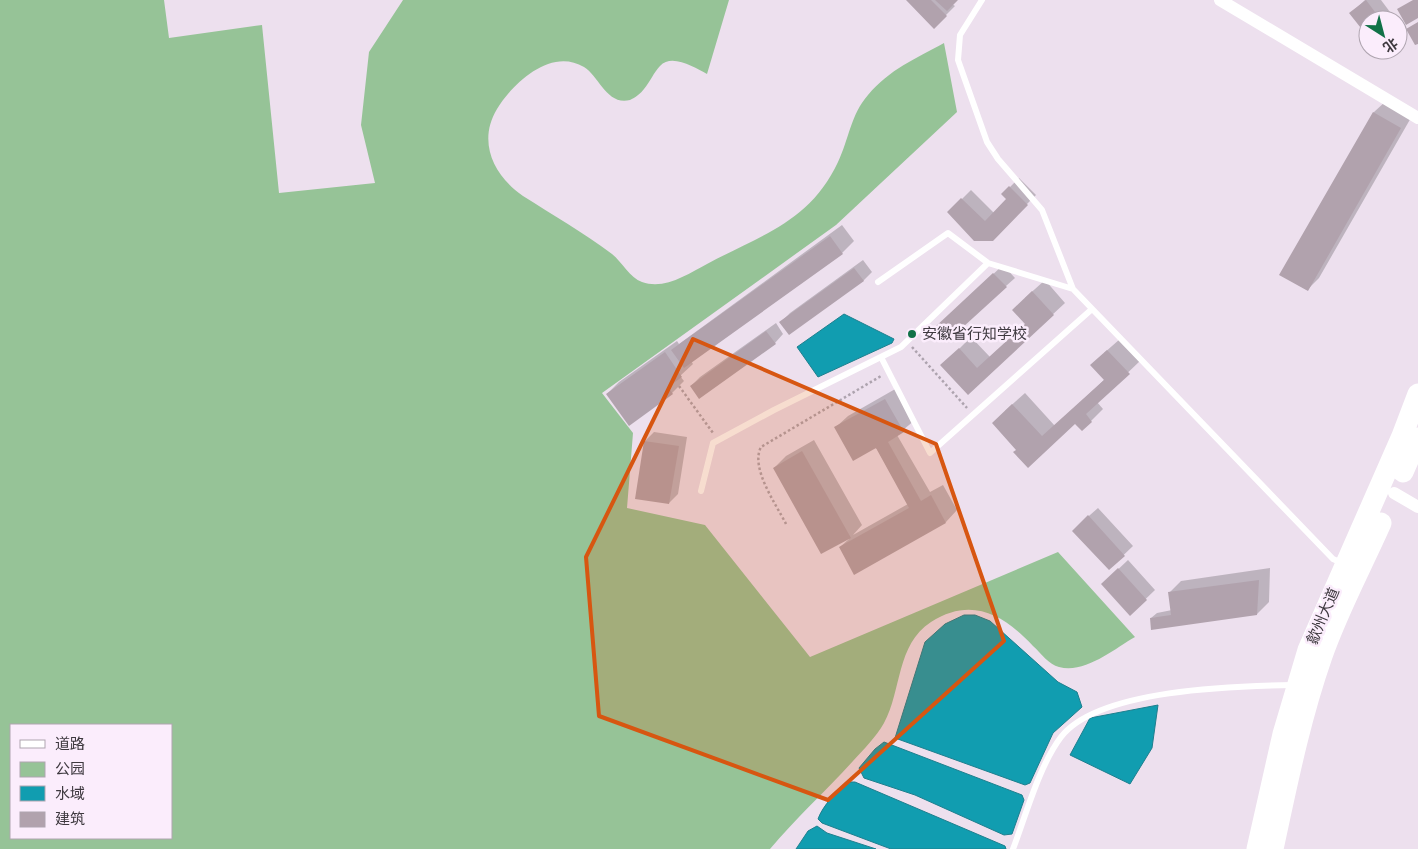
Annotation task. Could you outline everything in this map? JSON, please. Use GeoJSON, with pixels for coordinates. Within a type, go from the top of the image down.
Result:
{"type":"FeatureCollection","features":[{"type":"Feature","properties":{"kind":"highway","name":"歙州大道"},"geometry":{"type":"LineString","coordinates":[[1257,849],[1296,686],[1322,614],[1402,436],[1418,394]]}},
{"type":"Feature","properties":{"kind":"highway","name":"歙州大道"},"geometry":{"type":"LineString","coordinates":[[1273,849],[1297,738],[1322,655],[1418,438]]}},
{"type":"Feature","properties":{"kind":"street"},"geometry":{"type":"LineString","coordinates":[[1220,0],[1342,70],[1418,118]]}},
{"type":"Feature","properties":{"kind":"street"},"geometry":{"type":"LineString","coordinates":[[1394,493],[1418,507]]}},
{"type":"Feature","properties":{"kind":"lane"},"geometry":{"type":"LineString","coordinates":[[982,0],[960,35],[957,48],[958,60],[987,142],[998,159],[1042,210],[1074,289],[1333,559],[1345,565]]}},
{"type":"Feature","properties":{"kind":"lane"},"geometry":{"type":"LineString","coordinates":[[878,282],[948,233],[988,262],[1074,289]]}},
{"type":"Feature","properties":{"kind":"lane"},"geometry":{"type":"LineString","coordinates":[[701,491],[713,444],[774,410],[882,359],[907,342],[988,262]]}},
{"type":"Feature","properties":{"kind":"lane"},"geometry":{"type":"LineString","coordinates":[[882,359],[930,453],[1092,309]]}},
{"type":"Feature","properties":{"kind":"lane"},"geometry":{"type":"LineString","coordinates":[[1013,849],[1056,744],[1068,730],[1085,717],[1106,708],[1195,691],[1242,686],[1296,686]]}},
{"type":"Feature","properties":{"kind":"path"},"geometry":{"type":"LineString","coordinates":[[907,342],[973,415]]}},
{"type":"Feature","properties":{"kind":"path"},"geometry":{"type":"LineString","coordinates":[[786,524],[758,469],[757,457],[761,447],[889,372]]}},
{"type":"Feature","properties":{"kind":"path"},"geometry":{"type":"LineString","coordinates":[[679,386],[719,440]]}},
{"type":"Feature","properties":{"kind":"highlighted area"},"geometry":{"type":"Polygon","coordinates":[[[693,339],[936,444],[1004,641],[828,800],[599,716],[586,557],[693,339]]]}},
{"type":"Feature","properties":{"kind":"green space"},"geometry":{"type":"Polygon","coordinates":[[[0,0],[164,0],[169,38],[262,25],[279,193],[375,183],[361,125],[369,52],[403,0],[729,0],[707,74],[677,61],[665,62],[658,68],[640,94],[630,100],[622,101],[609,95],[584,67],[571,62],[559,61],[534,71],[523,79],[504,99],[491,121],[489,146],[497,168],[504,179],[523,196],[612,254],[638,280],[651,284],[676,280],[765,235],[798,213],[827,182],[842,153],[854,118],[868,95],[894,71],[944,43],[957,112],[836,225],[602,393],[633,433],[627,508],[705,525],[810,657],[1058,552],[1135,637],[1089,664],[1069,668],[1052,664],[1011,626],[987,613],[974,610],[960,610],[946,614],[931,622],[911,643],[905,655],[890,710],[877,733],[770,849],[0,849],[0,0]]]}},
{"type":"Feature","properties":{"kind":"water"},"geometry":{"type":"Polygon","coordinates":[[[844,314],[894,339],[892,343],[818,377],[797,347],[844,314]]]}},
{"type":"Feature","properties":{"kind":"water"},"geometry":{"type":"Polygon","coordinates":[[[964,615],[975,615],[990,621],[1058,682],[1077,692],[1082,707],[1053,733],[1030,783],[1025,785],[895,738],[925,642],[945,624],[964,615]]]}},
{"type":"Feature","properties":{"kind":"water"},"geometry":{"type":"Polygon","coordinates":[[[1158,705],[1152,748],[1130,784],[1070,755],[1090,718],[1158,705]]]}},
{"type":"Feature","properties":{"kind":"water"},"geometry":{"type":"Polygon","coordinates":[[[884,742],[1022,795],[1024,800],[1012,834],[1004,835],[915,795],[864,778],[859,768],[875,749],[884,742]]]}},
{"type":"Feature","properties":{"kind":"water"},"geometry":{"type":"Polygon","coordinates":[[[850,782],[855,782],[1005,846],[1006,849],[891,849],[822,823],[818,819],[823,809],[836,793],[850,782]]]}},
{"type":"Feature","properties":{"kind":"water"},"geometry":{"type":"Polygon","coordinates":[[[817,826],[827,833],[876,849],[796,849],[808,831],[817,826]]]}},
{"type":"Feature","properties":{"kind":"building"},"geometry":{"type":"Polygon","coordinates":[[[906,0],[931,0],[947,16],[934,29],[906,0]]]}},
{"type":"Feature","properties":{"kind":"building"},"geometry":{"type":"Polygon","coordinates":[[[935,0],[958,0],[947,11],[935,0]]]}},
{"type":"Feature","properties":{"kind":"building"},"geometry":{"type":"Polygon","coordinates":[[[1366,0],[1374,10],[1358,10],[1358,24],[1349,13],[1366,0]]]}},
{"type":"Feature","properties":{"kind":"building"},"geometry":{"type":"Polygon","coordinates":[[[1413,0],[1418,0],[1418,18],[1408,24],[1408,10],[1397,9],[1413,0]]]}},
{"type":"Feature","properties":{"kind":"building"},"geometry":{"type":"Polygon","coordinates":[[[1418,22],[1418,44],[1415,45],[1408,33],[1408,28],[1418,22]]]}},
{"type":"Feature","properties":{"kind":"building"},"geometry":{"type":"Polygon","coordinates":[[[1373,112],[1401,128],[1308,291],[1279,275],[1373,112]]]}},
{"type":"Feature","properties":{"kind":"building"},"geometry":{"type":"Polygon","coordinates":[[[1009,186],[1028,205],[993,241],[974,241],[947,212],[961,198],[985,221],[1006,199],[1001,194],[1009,186]]]}},
{"type":"Feature","properties":{"kind":"building"},"geometry":{"type":"Polygon","coordinates":[[[830,236],[843,254],[684,368],[671,350],[830,236]]]}},
{"type":"Feature","properties":{"kind":"building"},"geometry":{"type":"Polygon","coordinates":[[[854,268],[864,281],[789,335],[779,322],[854,268]]]}},
{"type":"Feature","properties":{"kind":"building"},"geometry":{"type":"Polygon","coordinates":[[[993,273],[1007,287],[951,338],[943,329],[939,333],[934,328],[993,273]]]}},
{"type":"Feature","properties":{"kind":"building"},"geometry":{"type":"Polygon","coordinates":[[[1032,291],[1054,315],[968,395],[940,365],[959,348],[977,368],[1025,324],[1012,310],[1032,291]]]}},
{"type":"Feature","properties":{"kind":"building"},"geometry":{"type":"Polygon","coordinates":[[[766,331],[776,344],[699,399],[690,386],[766,331]]]}},
{"type":"Feature","properties":{"kind":"building"},"geometry":{"type":"Polygon","coordinates":[[[1107,350],[1130,374],[1086,414],[1092,422],[1082,431],[1075,424],[1028,468],[1013,452],[1016,450],[992,423],[1012,404],[1042,436],[1104,380],[1090,365],[1107,350]]]}},
{"type":"Feature","properties":{"kind":"building"},"geometry":{"type":"Polygon","coordinates":[[[665,352],[682,377],[668,387],[673,394],[629,426],[606,394],[665,352]]]}},
{"type":"Feature","properties":{"kind":"building"},"geometry":{"type":"Polygon","coordinates":[[[885,399],[904,432],[888,442],[921,501],[931,495],[946,523],[854,575],[839,547],[909,508],[876,448],[853,461],[834,427],[885,399]]]}},
{"type":"Feature","properties":{"kind":"building"},"geometry":{"type":"Polygon","coordinates":[[[644,441],[679,446],[669,504],[635,499],[644,441]]]}},
{"type":"Feature","properties":{"kind":"building"},"geometry":{"type":"Polygon","coordinates":[[[802,451],[851,538],[821,554],[773,468],[802,451]]]}},
{"type":"Feature","properties":{"kind":"building"},"geometry":{"type":"Polygon","coordinates":[[[1088,515],[1125,556],[1109,570],[1072,531],[1088,515]]]}},
{"type":"Feature","properties":{"kind":"building"},"geometry":{"type":"Polygon","coordinates":[[[1118,568],[1147,600],[1130,616],[1101,584],[1118,568]]]}},
{"type":"Feature","properties":{"kind":"building"},"geometry":{"type":"Polygon","coordinates":[[[1259,580],[1257,615],[1151,630],[1150,618],[1171,615],[1168,592],[1259,580]]]}},
{"type":"Feature","properties":{"kind":"place","name":"安徽省行知学校"},"geometry":{"type":"Point","coordinates":[912,334]}}]}
